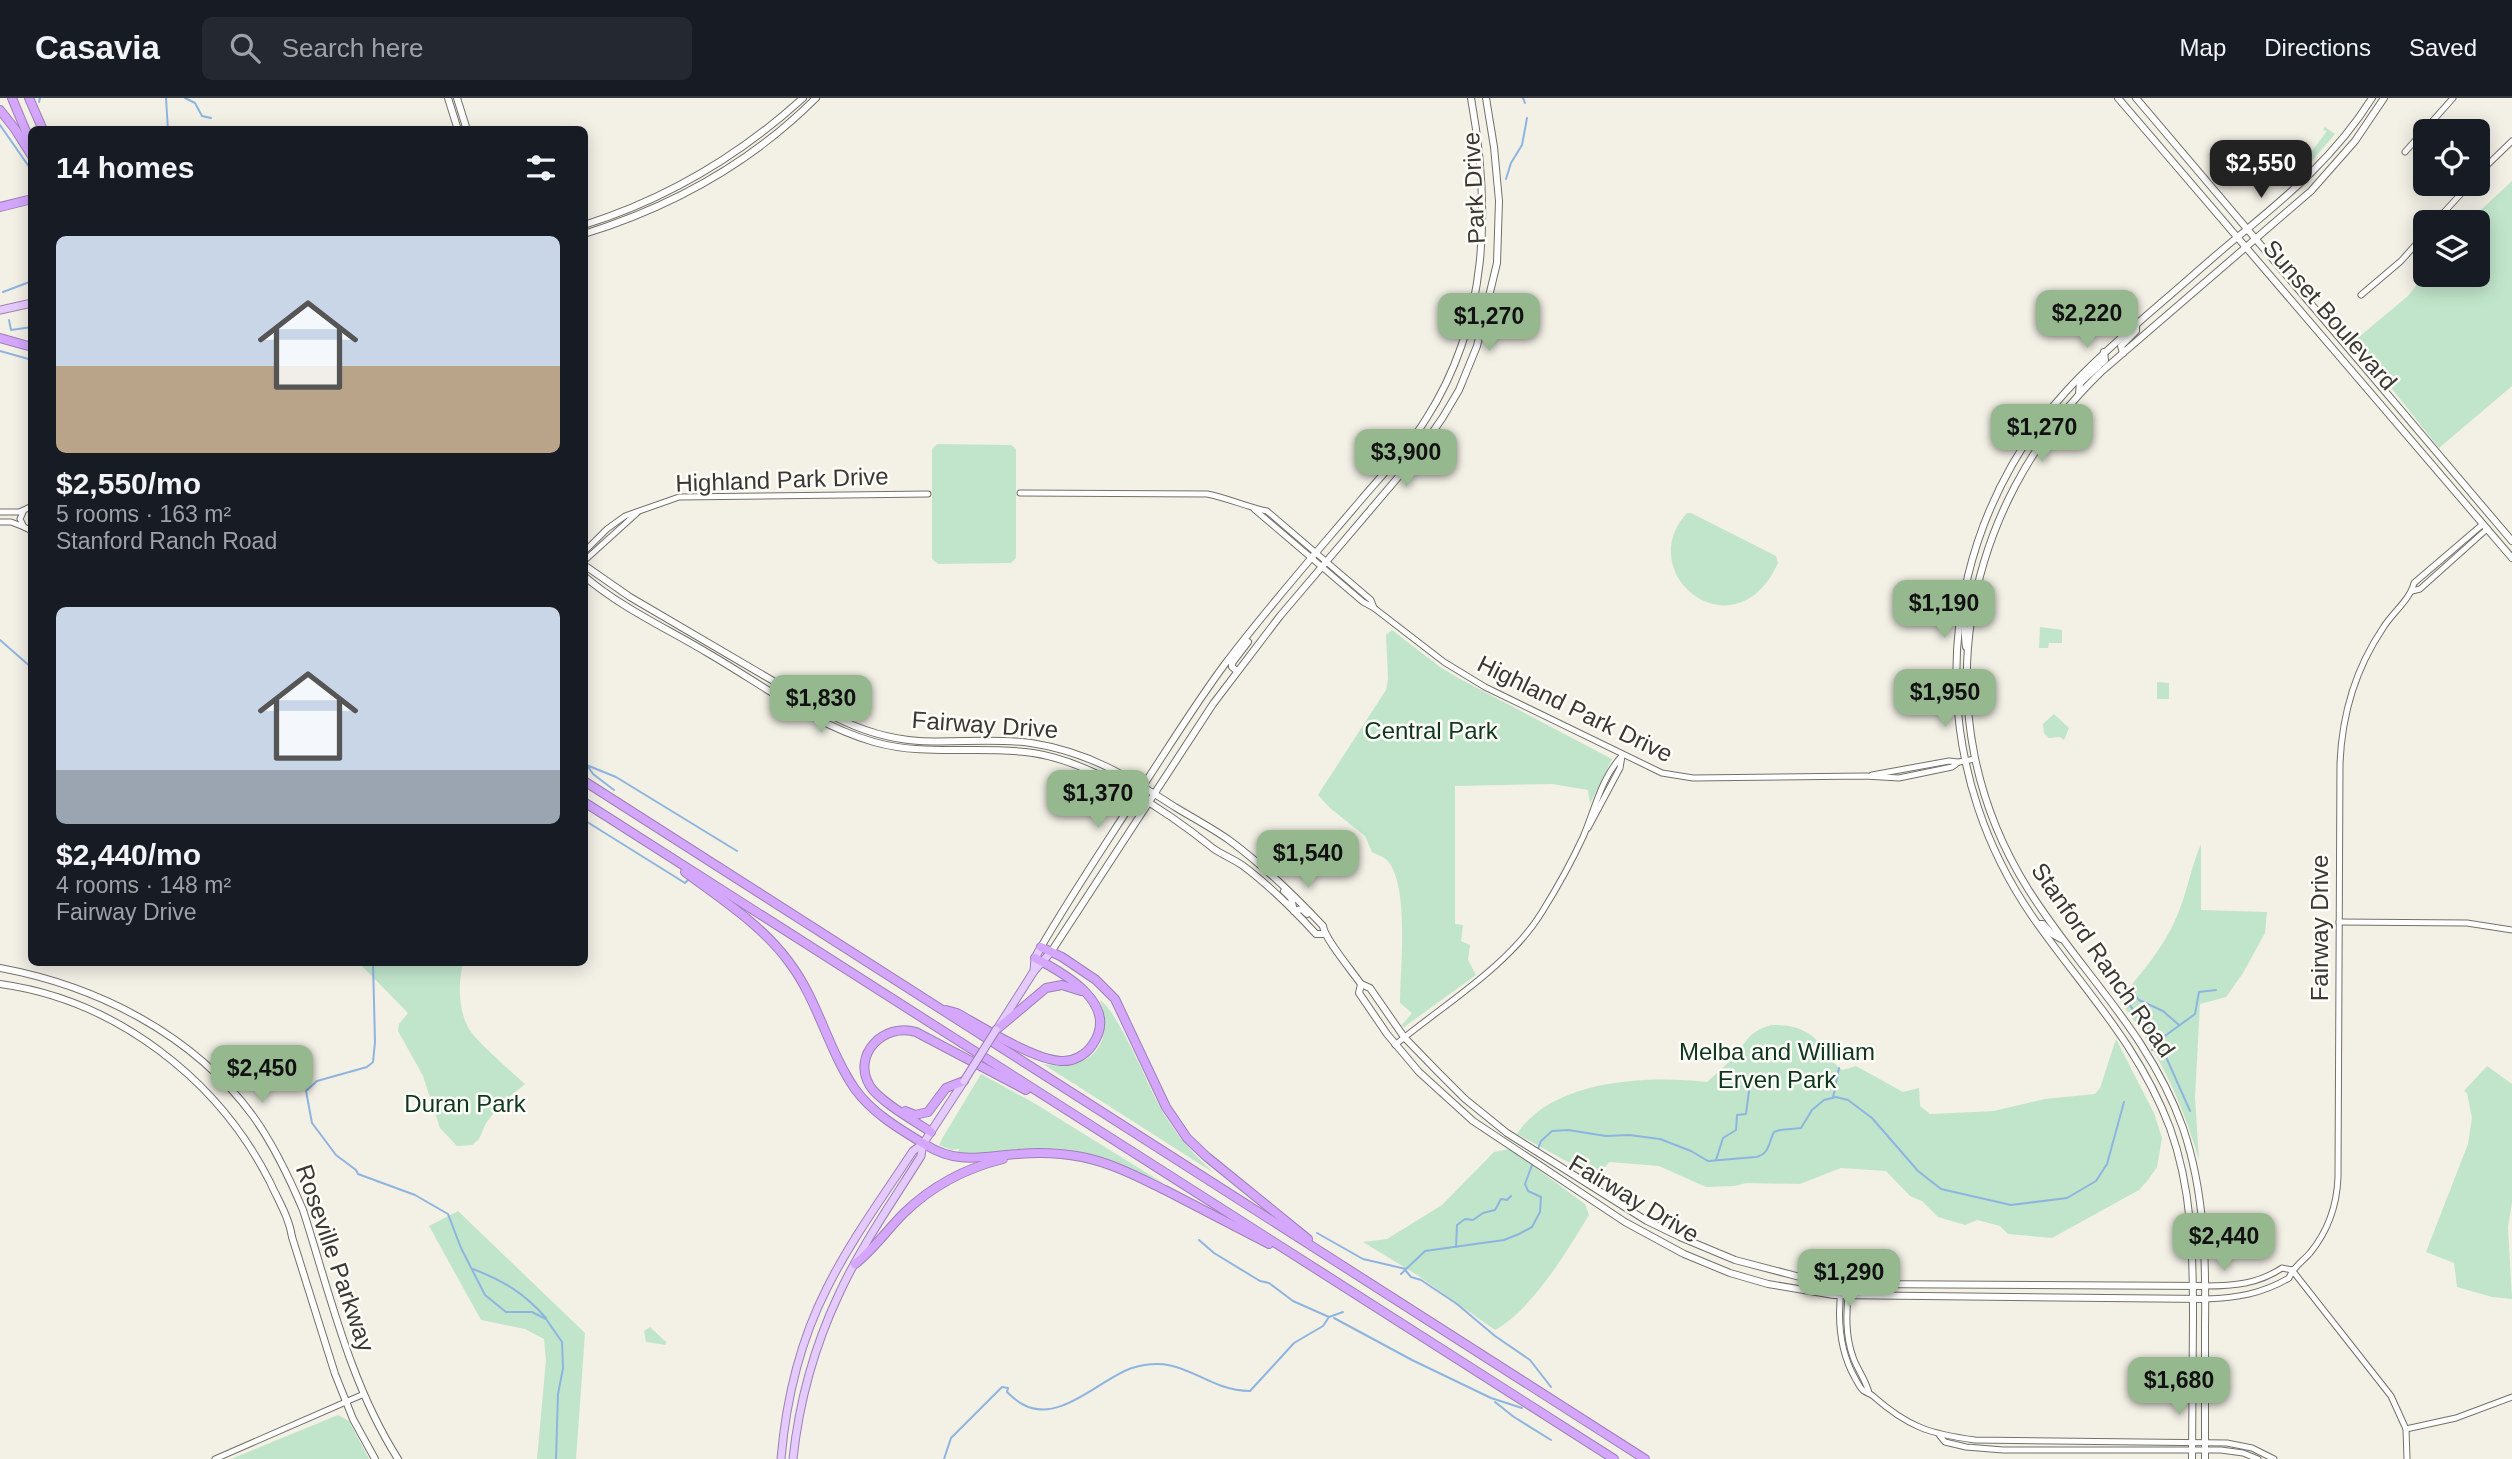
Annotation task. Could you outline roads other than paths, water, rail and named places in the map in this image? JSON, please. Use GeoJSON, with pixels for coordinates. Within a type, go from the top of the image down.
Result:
{"type":"FeatureCollection","features":[{"type":"Feature","properties":{"kind":"highway"},"geometry":{"type":"LineString","coordinates":[[12,98],[28,136]]}},
{"type":"Feature","properties":{"kind":"highway"},"geometry":{"type":"LineString","coordinates":[[29,98],[41,126]]}},
{"type":"Feature","properties":{"kind":"highway"},"geometry":{"type":"LineString","coordinates":[[0,110],[28,150]]}},
{"type":"Feature","properties":{"kind":"highway"},"geometry":{"type":"LineString","coordinates":[[0,207],[28,200]]}},
{"type":"Feature","properties":{"kind":"highway"},"geometry":{"type":"LineString","coordinates":[[0,338],[28,346]]}},
{"type":"Feature","properties":{"kind":"highway"},"geometry":{"type":"LineString","coordinates":[[588,784],[1645,1459]]}},
{"type":"Feature","properties":{"kind":"highway"},"geometry":{"type":"LineString","coordinates":[[588,804],[1614,1459]]}},
{"type":"Feature","properties":{"kind":"highway"},"geometry":{"type":"LineString","coordinates":[[608,817],[683,870],[767,938],[801,979],[856,1091],[879,1114],[923,1144],[945,1155],[961,1158],[1033,1154],[1080,1156],[1122,1169],[1319,1270]]}},
{"type":"Feature","properties":{"kind":"highway"},"geometry":{"type":"LineString","coordinates":[[1041,947],[1096,980],[1115,999],[1166,1107],[1187,1138],[1329,1257]]}},
{"type":"Feature","properties":{"kind":"highway"},"geometry":{"type":"LineString","coordinates":[[939,1008],[957,1013],[1045,1058],[1063,1061],[1083,1055],[1097,1037],[1099,1014],[1095,1003],[1087,993],[1035,958]]}},
{"type":"Feature","properties":{"kind":"highway"},"geometry":{"type":"LineString","coordinates":[[996,1030],[1036,994],[1051,986],[1069,986],[1087,993]]}},
{"type":"Feature","properties":{"kind":"highway"},"geometry":{"type":"LineString","coordinates":[[931,1132],[879,1096],[870,1086],[866,1060],[873,1043],[884,1034],[895,1030],[909,1030],[1088,1123]]}},
{"type":"Feature","properties":{"kind":"highway"},"geometry":{"type":"LineString","coordinates":[[896,1108],[915,1115],[928,1112],[946,1088],[964,1081]]}},
{"type":"Feature","properties":{"kind":"highway"},"geometry":{"type":"LineString","coordinates":[[855,1264],[933,1189],[978,1166],[1033,1154]]}},
{"type":"Feature","properties":{"kind":"main road"},"geometry":{"type":"LineString","coordinates":[[448,98],[457,126]]}},
{"type":"Feature","properties":{"kind":"main road"},"geometry":{"type":"LineString","coordinates":[[457,98],[466,126]]}},
{"type":"Feature","properties":{"kind":"main road"},"geometry":{"type":"LineString","coordinates":[[588,224],[644,203],[705,172],[752,141],[803,98]]}},
{"type":"Feature","properties":{"kind":"main road"},"geometry":{"type":"LineString","coordinates":[[588,233],[654,208],[717,175],[775,135],[816,98]]}},
{"type":"Feature","properties":{"kind":"main road","name":"Park Drive"},"geometry":{"type":"LineString","coordinates":[[1254,629],[1405,448],[1439,398],[1464,343],[1476,298],[1483,237],[1482,173],[1471,98]]}},
{"type":"Feature","properties":{"kind":"main road","name":"Park Drive"},"geometry":{"type":"LineString","coordinates":[[1237,671],[1323,564],[1411,462],[1459,390],[1485,320],[1497,263],[1499,201],[1486,98]]}},
{"type":"Feature","properties":{"kind":"main road","name":"Sunset Boulevard"},"geometry":{"type":"LineString","coordinates":[[2118,98],[2512,558]]}},
{"type":"Feature","properties":{"kind":"main road","name":"Sunset Boulevard"},"geometry":{"type":"LineString","coordinates":[[2136,98],[2512,541]]}},
{"type":"Feature","properties":{"kind":"main road","name":"Stanford Ranch Road"},"geometry":{"type":"LineString","coordinates":[[2192,1459],[2192,1235],[2179,1158],[2163,1110],[2132,1050],[2017,893],[1979,816],[1961,762],[1956,667],[1961,612],[1979,538],[2003,480],[2055,402],[2104,352],[2303,182],[2346,135],[2372,98]]}},
{"type":"Feature","properties":{"kind":"main road","name":"Stanford Ranch Road"},"geometry":{"type":"LineString","coordinates":[[2205,1459],[2206,1286],[2200,1198],[2191,1156],[2174,1106],[2152,1062],[2128,1023],[2027,887],[1991,812],[1975,759],[1968,712],[1968,656],[1972,615],[1990,543],[2014,485],[2049,429],[2080,393],[2123,353],[2306,195],[2342,158],[2385,98]]}},
{"type":"Feature","properties":{"kind":"main road"},"geometry":{"type":"LineString","coordinates":[[2342,158],[2346,135],[2367,124]]}},
{"type":"Feature","properties":{"kind":"main road"},"geometry":{"type":"LineString","coordinates":[[0,310],[28,304]]}},
{"type":"Feature","properties":{"kind":"main road"},"geometry":{"type":"LineString","coordinates":[[2123,353],[2122,346],[2136,331],[2136,324]]}},
{"type":"Feature","properties":{"kind":"main road"},"geometry":{"type":"LineString","coordinates":[[2080,393],[2080,383],[2105,360],[2104,352]]}},
{"type":"Feature","properties":{"kind":"main road"},"geometry":{"type":"LineString","coordinates":[[1439,398],[1443,402],[1443,417]]}},
{"type":"Feature","properties":{"kind":"main road"},"geometry":{"type":"LineString","coordinates":[[2485,526],[2494,520]]}},
{"type":"Feature","properties":{"kind":"main road","name":"Fairway Drive"},"geometry":{"type":"LineString","coordinates":[[588,566],[615,588],[727,654],[833,716],[873,733],[915,741],[1019,742],[1055,748],[1090,758],[1143,786],[1227,839],[1276,878],[1323,930],[1361,984],[1370,988],[1404,1037],[1465,1099],[1521,1147]]}},
{"type":"Feature","properties":{"kind":"main road","name":"Fairway Drive"},"geometry":{"type":"LineString","coordinates":[[588,579],[808,713],[856,736],[885,745],[920,750],[1014,751],[1047,756],[1093,771],[1137,796],[1242,866],[1294,911],[1302,909],[1323,930]]}},
{"type":"Feature","properties":{"kind":"main road"},"geometry":{"type":"LineString","coordinates":[[1965,589],[1967,611],[1972,615]]}},
{"type":"Feature","properties":{"kind":"main road"},"geometry":{"type":"LineString","coordinates":[[1961,612],[1968,656]]}},
{"type":"Feature","properties":{"kind":"main road"},"geometry":{"type":"LineString","coordinates":[[660,625],[667,625],[708,648],[727,654]]}},
{"type":"Feature","properties":{"kind":"main road"},"geometry":{"type":"LineString","coordinates":[[1010,1016],[1034,971],[1051,952],[1237,671],[1232,667],[1232,663],[1255,633],[1254,629]]}},
{"type":"Feature","properties":{"kind":"main road"},"geometry":{"type":"LineString","coordinates":[[1034,971],[1035,958],[1041,947],[1143,786],[1225,663],[1254,629]]}},
{"type":"Feature","properties":{"kind":"main road"},"geometry":{"type":"LineString","coordinates":[[1276,878],[1291,898],[1294,911]]}},
{"type":"Feature","properties":{"kind":"main road"},"geometry":{"type":"LineString","coordinates":[[2038,924],[2043,923],[2052,934],[2065,941]]}},
{"type":"Feature","properties":{"kind":"main road","name":"Roseville Parkway"},"geometry":{"type":"LineString","coordinates":[[0,968],[66,984],[117,1005],[171,1037],[209,1068],[241,1102],[281,1161],[303,1210],[364,1394],[398,1459]]}},
{"type":"Feature","properties":{"kind":"main road","name":"Roseville Parkway"},"geometry":{"type":"LineString","coordinates":[[0,984],[46,993],[97,1012],[170,1059],[226,1114],[264,1171],[290,1225],[312,1303],[346,1402],[375,1459]]}},
{"type":"Feature","properties":{"kind":"main road","name":"Fairway Drive"},"geometry":{"type":"LineString","coordinates":[[1361,984],[1359,993],[1395,1045],[1431,1085],[1457,1108],[1647,1221],[1699,1245],[1777,1272],[1845,1283],[2206,1286]]}},
{"type":"Feature","properties":{"kind":"main road"},"geometry":{"type":"LineString","coordinates":[[780,1459],[792,1383],[817,1310],[843,1258],[913,1150],[923,1144],[996,1030]]}},
{"type":"Feature","properties":{"kind":"main road"},"geometry":{"type":"LineString","coordinates":[[793,1459],[801,1403],[812,1363],[835,1302],[855,1264],[922,1156],[923,1144]]}},
{"type":"Feature","properties":{"kind":"main road","name":"Fairway Drive"},"geometry":{"type":"LineString","coordinates":[[1547,1163],[1625,1222],[1695,1259],[1768,1284],[1844,1295],[2206,1299]]}},
{"type":"Feature","properties":{"kind":"main road"},"geometry":{"type":"LineString","coordinates":[[2047,1286],[2047,1296]]}},
{"type":"Feature","properties":{"kind":"street"},"geometry":{"type":"LineString","coordinates":[[2405,152],[2453,98]]}},
{"type":"Feature","properties":{"kind":"street"},"geometry":{"type":"LineString","coordinates":[[2490,162],[2512,141]]}},
{"type":"Feature","properties":{"kind":"street"},"geometry":{"type":"LineString","coordinates":[[2446,210],[2459,196]]}},
{"type":"Feature","properties":{"kind":"street"},"geometry":{"type":"LineString","coordinates":[[2361,295],[2413,248]]}},
{"type":"Feature","properties":{"kind":"street","name":"Highland Park Drive"},"geometry":{"type":"LineString","coordinates":[[1020,493],[1207,494],[1267,511],[1363,602],[1444,662],[1469,678],[1648,768],[1677,777],[1865,776],[1975,759]]}},
{"type":"Feature","properties":{"kind":"street","name":"Highland Park Drive"},"geometry":{"type":"LineString","coordinates":[[588,548],[614,523],[667,500],[698,495],[928,494]]}},
{"type":"Feature","properties":{"kind":"street"},"geometry":{"type":"LineString","coordinates":[[0,512],[19,512],[28,508]]}},
{"type":"Feature","properties":{"kind":"street"},"geometry":{"type":"LineString","coordinates":[[24,510],[20,519],[24,527]]}},
{"type":"Feature","properties":{"kind":"street","name":"Highland Park Drive"},"geometry":{"type":"LineString","coordinates":[[588,559],[639,511]]}},
{"type":"Feature","properties":{"kind":"street"},"geometry":{"type":"LineString","coordinates":[[0,522],[11,522],[28,529]]}},
{"type":"Feature","properties":{"kind":"street","name":"Fairway Drive"},"geometry":{"type":"LineString","coordinates":[[2206,1299],[2242,1297],[2263,1291],[2289,1278],[2292,1270],[2319,1240],[2329,1222],[2337,1195],[2340,763],[2348,707],[2358,674],[2370,648],[2412,591],[2414,583],[2485,526]]}},
{"type":"Feature","properties":{"kind":"street"},"geometry":{"type":"LineString","coordinates":[[1395,1045],[1514,947],[1541,914],[1584,834],[1608,775],[1622,755]]}},
{"type":"Feature","properties":{"kind":"street"},"geometry":{"type":"LineString","coordinates":[[2339,922],[2467,923],[2512,930]]}},
{"type":"Feature","properties":{"kind":"street","name":"Fairway Drive"},"geometry":{"type":"LineString","coordinates":[[2206,1286],[2245,1284],[2260,1280],[2282,1268],[2292,1270]]}},
{"type":"Feature","properties":{"kind":"street"},"geometry":{"type":"LineString","coordinates":[[2292,1270],[2391,1396],[2406,1429],[2407,1459]]}},
{"type":"Feature","properties":{"kind":"street"},"geometry":{"type":"LineString","coordinates":[[1845,1283],[1839,1325],[1845,1355],[1857,1381],[1864,1392],[1869,1393],[1896,1416],[1940,1436],[1945,1442],[1984,1449],[2134,1451],[2192,1446],[2245,1446],[2274,1459]]}},
{"type":"Feature","properties":{"kind":"street"},"geometry":{"type":"LineString","coordinates":[[215,1459],[364,1394]]}},
{"type":"Feature","properties":{"kind":"street"},"geometry":{"type":"LineString","coordinates":[[2406,1429],[2456,1418],[2512,1397]]}},
{"type":"Feature","properties":{"kind":"street"},"geometry":{"type":"LineString","coordinates":[[1940,1436],[1947,1434],[1985,1440],[2135,1441],[2192,1446]]}},
{"type":"Feature","properties":{"kind":"street"},"geometry":{"type":"LineString","coordinates":[[2134,1451],[2135,1441]]}},
{"type":"Feature","properties":{"kind":"street"},"geometry":{"type":"LineString","coordinates":[[2205,1446],[2264,1459]]}},
{"type":"Feature","properties":{"kind":"waterway"},"geometry":{"type":"LineString","coordinates":[[39,102],[40,98]]}},
{"type":"Feature","properties":{"kind":"waterway"},"geometry":{"type":"LineString","coordinates":[[166,98],[168,126]]}},
{"type":"Feature","properties":{"kind":"waterway"},"geometry":{"type":"LineString","coordinates":[[185,98],[195,103],[202,116],[211,118]]}},
{"type":"Feature","properties":{"kind":"waterway"},"geometry":{"type":"LineString","coordinates":[[1523,98],[1525,103]]}},
{"type":"Feature","properties":{"kind":"waterway"},"geometry":{"type":"LineString","coordinates":[[1506,179],[1511,163],[1522,145],[1527,118]]}},
{"type":"Feature","properties":{"kind":"waterway"},"geometry":{"type":"LineString","coordinates":[[0,125],[28,165]]}},
{"type":"Feature","properties":{"kind":"waterway"},"geometry":{"type":"LineString","coordinates":[[3,292],[28,283]]}},
{"type":"Feature","properties":{"kind":"waterway"},"geometry":{"type":"LineString","coordinates":[[9,320],[11,330],[28,328]]}},
{"type":"Feature","properties":{"kind":"waterway"},"geometry":{"type":"LineString","coordinates":[[0,351],[28,359]]}},
{"type":"Feature","properties":{"kind":"waterway"},"geometry":{"type":"LineString","coordinates":[[0,640],[28,664]]}},
{"type":"Feature","properties":{"kind":"waterway"},"geometry":{"type":"LineString","coordinates":[[588,766],[616,777],[737,851]]}},
{"type":"Feature","properties":{"kind":"waterway"},"geometry":{"type":"LineString","coordinates":[[588,766],[593,774],[614,790]]}},
{"type":"Feature","properties":{"kind":"waterway"},"geometry":{"type":"LineString","coordinates":[[588,822],[685,883],[688,880]]}},
{"type":"Feature","properties":{"kind":"waterway"},"geometry":{"type":"LineString","coordinates":[[373,966],[373,1062],[367,1067],[317,1081],[306,1091],[312,1123],[336,1155],[358,1174],[415,1195],[448,1214],[461,1248],[485,1295],[506,1312],[532,1312],[546,1319],[562,1342],[563,1368],[558,1394],[556,1459]]}},
{"type":"Feature","properties":{"kind":"waterway"},"geometry":{"type":"LineString","coordinates":[[2129,987],[2139,1000],[2163,1011],[2179,1025]]}},
{"type":"Feature","properties":{"kind":"waterway"},"geometry":{"type":"LineString","coordinates":[[2152,1050],[2162,1038],[2195,1014],[2199,992],[2216,990]]}},
{"type":"Feature","properties":{"kind":"waterway"},"geometry":{"type":"LineString","coordinates":[[2127,1002],[2159,1041],[2190,1111]]}},
{"type":"Feature","properties":{"kind":"waterway"},"geometry":{"type":"LineString","coordinates":[[1833,1098],[1839,1068]]}},
{"type":"Feature","properties":{"kind":"waterway"},"geometry":{"type":"LineString","coordinates":[[1716,1160],[1723,1138],[1736,1130],[1737,1115],[1746,1114],[1750,1083]]}},
{"type":"Feature","properties":{"kind":"waterway"},"geometry":{"type":"LineString","coordinates":[[1538,1149],[1541,1141],[1552,1131],[1568,1130],[1606,1136],[1629,1135],[1660,1139],[1708,1161],[1756,1157],[1766,1151],[1774,1132],[1801,1128],[1812,1110],[1824,1100],[1836,1097],[1848,1100],[1872,1118],[1918,1171],[1941,1189],[2011,1205],[2067,1198],[2096,1181],[2107,1164],[2124,1102]]}},
{"type":"Feature","properties":{"kind":"waterway"},"geometry":{"type":"LineString","coordinates":[[1401,1274],[1425,1251],[1504,1240],[1532,1227],[1540,1212],[1541,1197],[1528,1191],[1525,1184],[1532,1165]]}},
{"type":"Feature","properties":{"kind":"waterway"},"geometry":{"type":"LineString","coordinates":[[1456,1247],[1457,1225],[1465,1219],[1473,1220],[1483,1213],[1495,1210],[1501,1199],[1507,1200],[1511,1196]]}},
{"type":"Feature","properties":{"kind":"waterway"},"geometry":{"type":"LineString","coordinates":[[1317,1233],[1363,1259],[1406,1269]]}},
{"type":"Feature","properties":{"kind":"waterway"},"geometry":{"type":"LineString","coordinates":[[1199,1240],[1214,1253],[1260,1281],[1269,1283],[1293,1301],[1329,1317]]}},
{"type":"Feature","properties":{"kind":"waterway"},"geometry":{"type":"LineString","coordinates":[[473,1269],[513,1289],[530,1301],[546,1318]]}},
{"type":"Feature","properties":{"kind":"waterway"},"geometry":{"type":"LineString","coordinates":[[1406,1271],[1411,1277],[1421,1280],[1457,1304],[1495,1336],[1530,1360],[1551,1387]]}},
{"type":"Feature","properties":{"kind":"waterway"},"geometry":{"type":"LineString","coordinates":[[944,1459],[951,1438],[1002,1387],[1008,1388],[1007,1392],[1024,1405],[1052,1409],[1080,1397],[1120,1373],[1150,1364],[1180,1368],[1218,1385],[1250,1391],[1294,1343],[1323,1326],[1329,1317],[1343,1312]]}},
{"type":"Feature","properties":{"kind":"waterway"},"geometry":{"type":"LineString","coordinates":[[1334,1318],[1491,1398],[1522,1408]]}},
{"type":"Feature","properties":{"kind":"waterway"},"geometry":{"type":"LineString","coordinates":[[1495,1402],[1551,1440]]}},
{"type":"Feature","properties":{"kind":"park label","name":"Central Park"},"geometry":{"type":"Point","coordinates":[1431,731]}},
{"type":"Feature","properties":{"kind":"park label","name":"Melba and William Erven Park"},"geometry":{"type":"Point","coordinates":[1777,1066]}},
{"type":"Feature","properties":{"kind":"park label","name":"Duran Park"},"geometry":{"type":"Point","coordinates":[465,1104]}}]}
